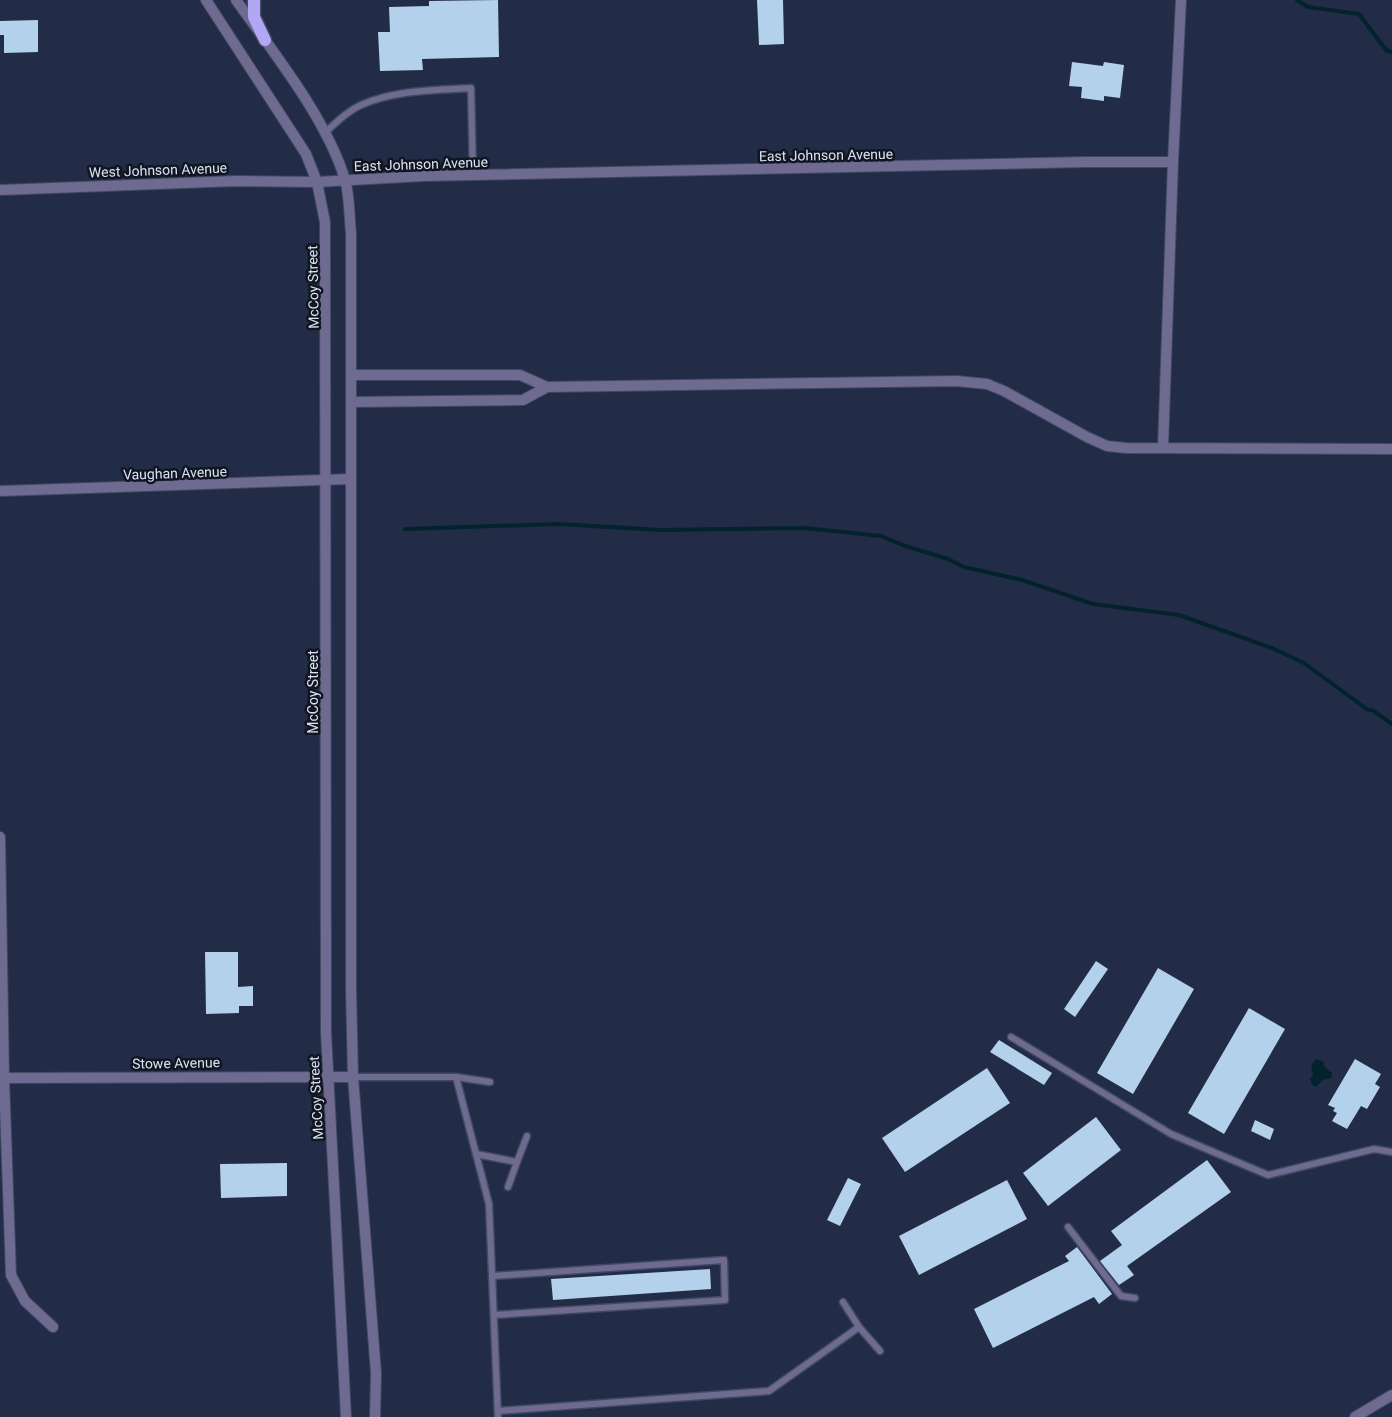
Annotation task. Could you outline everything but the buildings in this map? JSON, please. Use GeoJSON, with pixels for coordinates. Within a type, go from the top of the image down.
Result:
{"type":"FeatureCollection","features":[{"type":"Feature","properties":{"kind":"main road"},"geometry":{"type":"LineString","coordinates":[[254,0],[254,17],[265,40]]}},
{"type":"Feature","properties":{"kind":"street","name":"McCoy Street"},"geometry":{"type":"LineString","coordinates":[[206,0],[288,123],[306,154],[317,182],[325,222],[328,1076],[346,1417]]}},
{"type":"Feature","properties":{"kind":"street"},"geometry":{"type":"LineString","coordinates":[[236,0],[265,40],[325,133],[345,180],[351,233],[351,990],[353,1077],[376,1373],[375,1417]]}},
{"type":"Feature","properties":{"kind":"street"},"geometry":{"type":"LineString","coordinates":[[1163,448],[1172,162],[1182,0]]}},
{"type":"Feature","properties":{"kind":"street","name":"East Johnson Avenue"},"geometry":{"type":"LineString","coordinates":[[317,182],[473,176],[1085,162],[1172,162]]}},
{"type":"Feature","properties":{"kind":"street","name":"West Johnson Avenue"},"geometry":{"type":"LineString","coordinates":[[0,190],[236,181],[317,182]]}},
{"type":"Feature","properties":{"kind":"street"},"geometry":{"type":"LineString","coordinates":[[351,375],[520,375],[547,387],[956,381],[987,384],[1004,391],[1106,446],[1392,449]]}},
{"type":"Feature","properties":{"kind":"street"},"geometry":{"type":"LineString","coordinates":[[351,402],[523,400],[547,387]]}},
{"type":"Feature","properties":{"kind":"street","name":"Vaughan Avenue"},"geometry":{"type":"LineString","coordinates":[[0,492],[351,479]]}},
{"type":"Feature","properties":{"kind":"street"},"geometry":{"type":"LineString","coordinates":[[0,837],[2,1078],[11,1275],[25,1301],[52,1327]]}},
{"type":"Feature","properties":{"kind":"street","name":"Stowe Avenue"},"geometry":{"type":"LineString","coordinates":[[2,1078],[353,1077]]}},
{"type":"Feature","properties":{"kind":"street"},"geometry":{"type":"LineString","coordinates":[[1356,1417],[1392,1395]]}},
{"type":"Feature","properties":{"kind":"lane"},"geometry":{"type":"LineString","coordinates":[[325,133],[360,105],[386,97],[417,91],[471,88],[473,176]]}},
{"type":"Feature","properties":{"kind":"lane"},"geometry":{"type":"LineString","coordinates":[[1011,1037],[1171,1134],[1268,1176],[1374,1149],[1392,1152]]}},
{"type":"Feature","properties":{"kind":"lane"},"geometry":{"type":"LineString","coordinates":[[353,1077],[456,1077],[490,1082]]}},
{"type":"Feature","properties":{"kind":"lane"},"geometry":{"type":"LineString","coordinates":[[456,1077],[489,1204],[498,1414],[769,1392],[859,1327]]}},
{"type":"Feature","properties":{"kind":"lane"},"geometry":{"type":"LineString","coordinates":[[508,1187],[527,1136]]}},
{"type":"Feature","properties":{"kind":"lane"},"geometry":{"type":"LineString","coordinates":[[476,1154],[517,1162]]}},
{"type":"Feature","properties":{"kind":"lane"},"geometry":{"type":"LineString","coordinates":[[1068,1227],[1121,1296],[1135,1298]]}},
{"type":"Feature","properties":{"kind":"lane"},"geometry":{"type":"LineString","coordinates":[[492,1276],[724,1260],[725,1300],[494,1315]]}},
{"type":"Feature","properties":{"kind":"lane"},"geometry":{"type":"LineString","coordinates":[[843,1302],[859,1327],[880,1351]]}},
{"type":"Feature","properties":{"kind":"water"},"geometry":{"type":"Polygon","coordinates":[[[1316,1059],[1323,1061],[1325,1067],[1332,1073],[1331,1078],[1323,1080],[1316,1087],[1312,1085],[1310,1079],[1313,1075],[1311,1066],[1316,1059]]]}},
{"type":"Feature","properties":{"kind":"waterway"},"geometry":{"type":"LineString","coordinates":[[1297,0],[1308,7],[1359,14],[1386,50],[1392,52]]}},
{"type":"Feature","properties":{"kind":"waterway"},"geometry":{"type":"LineString","coordinates":[[405,529],[558,524],[661,530],[805,528],[881,536],[905,546],[948,559],[964,567],[1022,580],[1093,604],[1179,615],[1272,648],[1304,663],[1368,710],[1372,710],[1392,724]]}}]}
